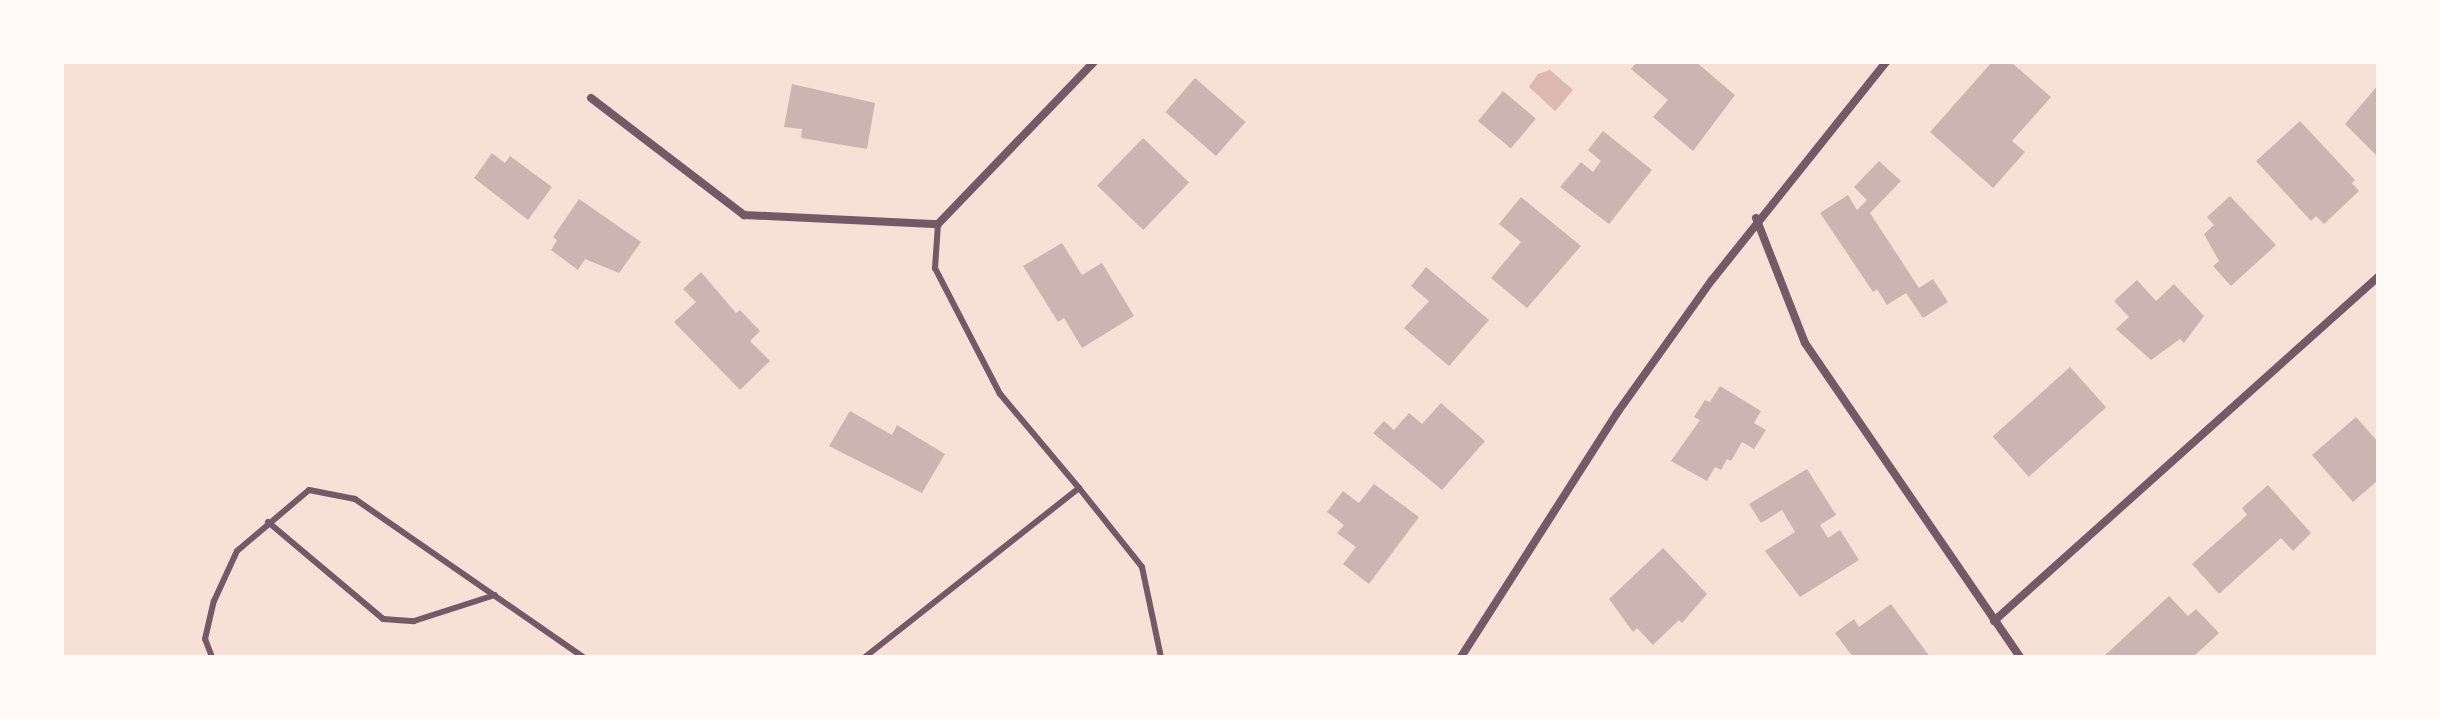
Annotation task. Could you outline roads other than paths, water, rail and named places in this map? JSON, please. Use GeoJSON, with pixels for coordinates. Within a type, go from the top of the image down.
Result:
{"type":"FeatureCollection","features":[{"type":"Feature","properties":{"kind":"street"},"geometry":{"type":"LineString","coordinates":[[591,98],[744,215],[938,224],[1094,62]]}},
{"type":"Feature","properties":{"kind":"street"},"geometry":{"type":"LineString","coordinates":[[1461,657],[1617,413],[1756,218],[1886,62]]}},
{"type":"Feature","properties":{"kind":"street"},"geometry":{"type":"LineString","coordinates":[[1756,218],[1805,343],[2020,657]]}},
{"type":"Feature","properties":{"kind":"street"},"geometry":{"type":"LineString","coordinates":[[1994,621],[2378,277]]}},
{"type":"Feature","properties":{"kind":"lane"},"geometry":{"type":"LineString","coordinates":[[938,224],[935,268],[1000,394],[1142,567],[1161,657]]}},
{"type":"Feature","properties":{"kind":"lane"},"geometry":{"type":"LineString","coordinates":[[865,657],[1079,488]]}},
{"type":"Feature","properties":{"kind":"lane"},"geometry":{"type":"LineString","coordinates":[[212,657],[205,639],[214,601],[237,551],[309,490],[355,499],[583,657]]}},
{"type":"Feature","properties":{"kind":"lane"},"geometry":{"type":"LineString","coordinates":[[268,522],[383,619],[414,621],[495,595]]}},
{"type":"Feature","properties":{"kind":"lane"},"geometry":{"type":"LineString","coordinates":[[563,657],[570,648]]}}]}
